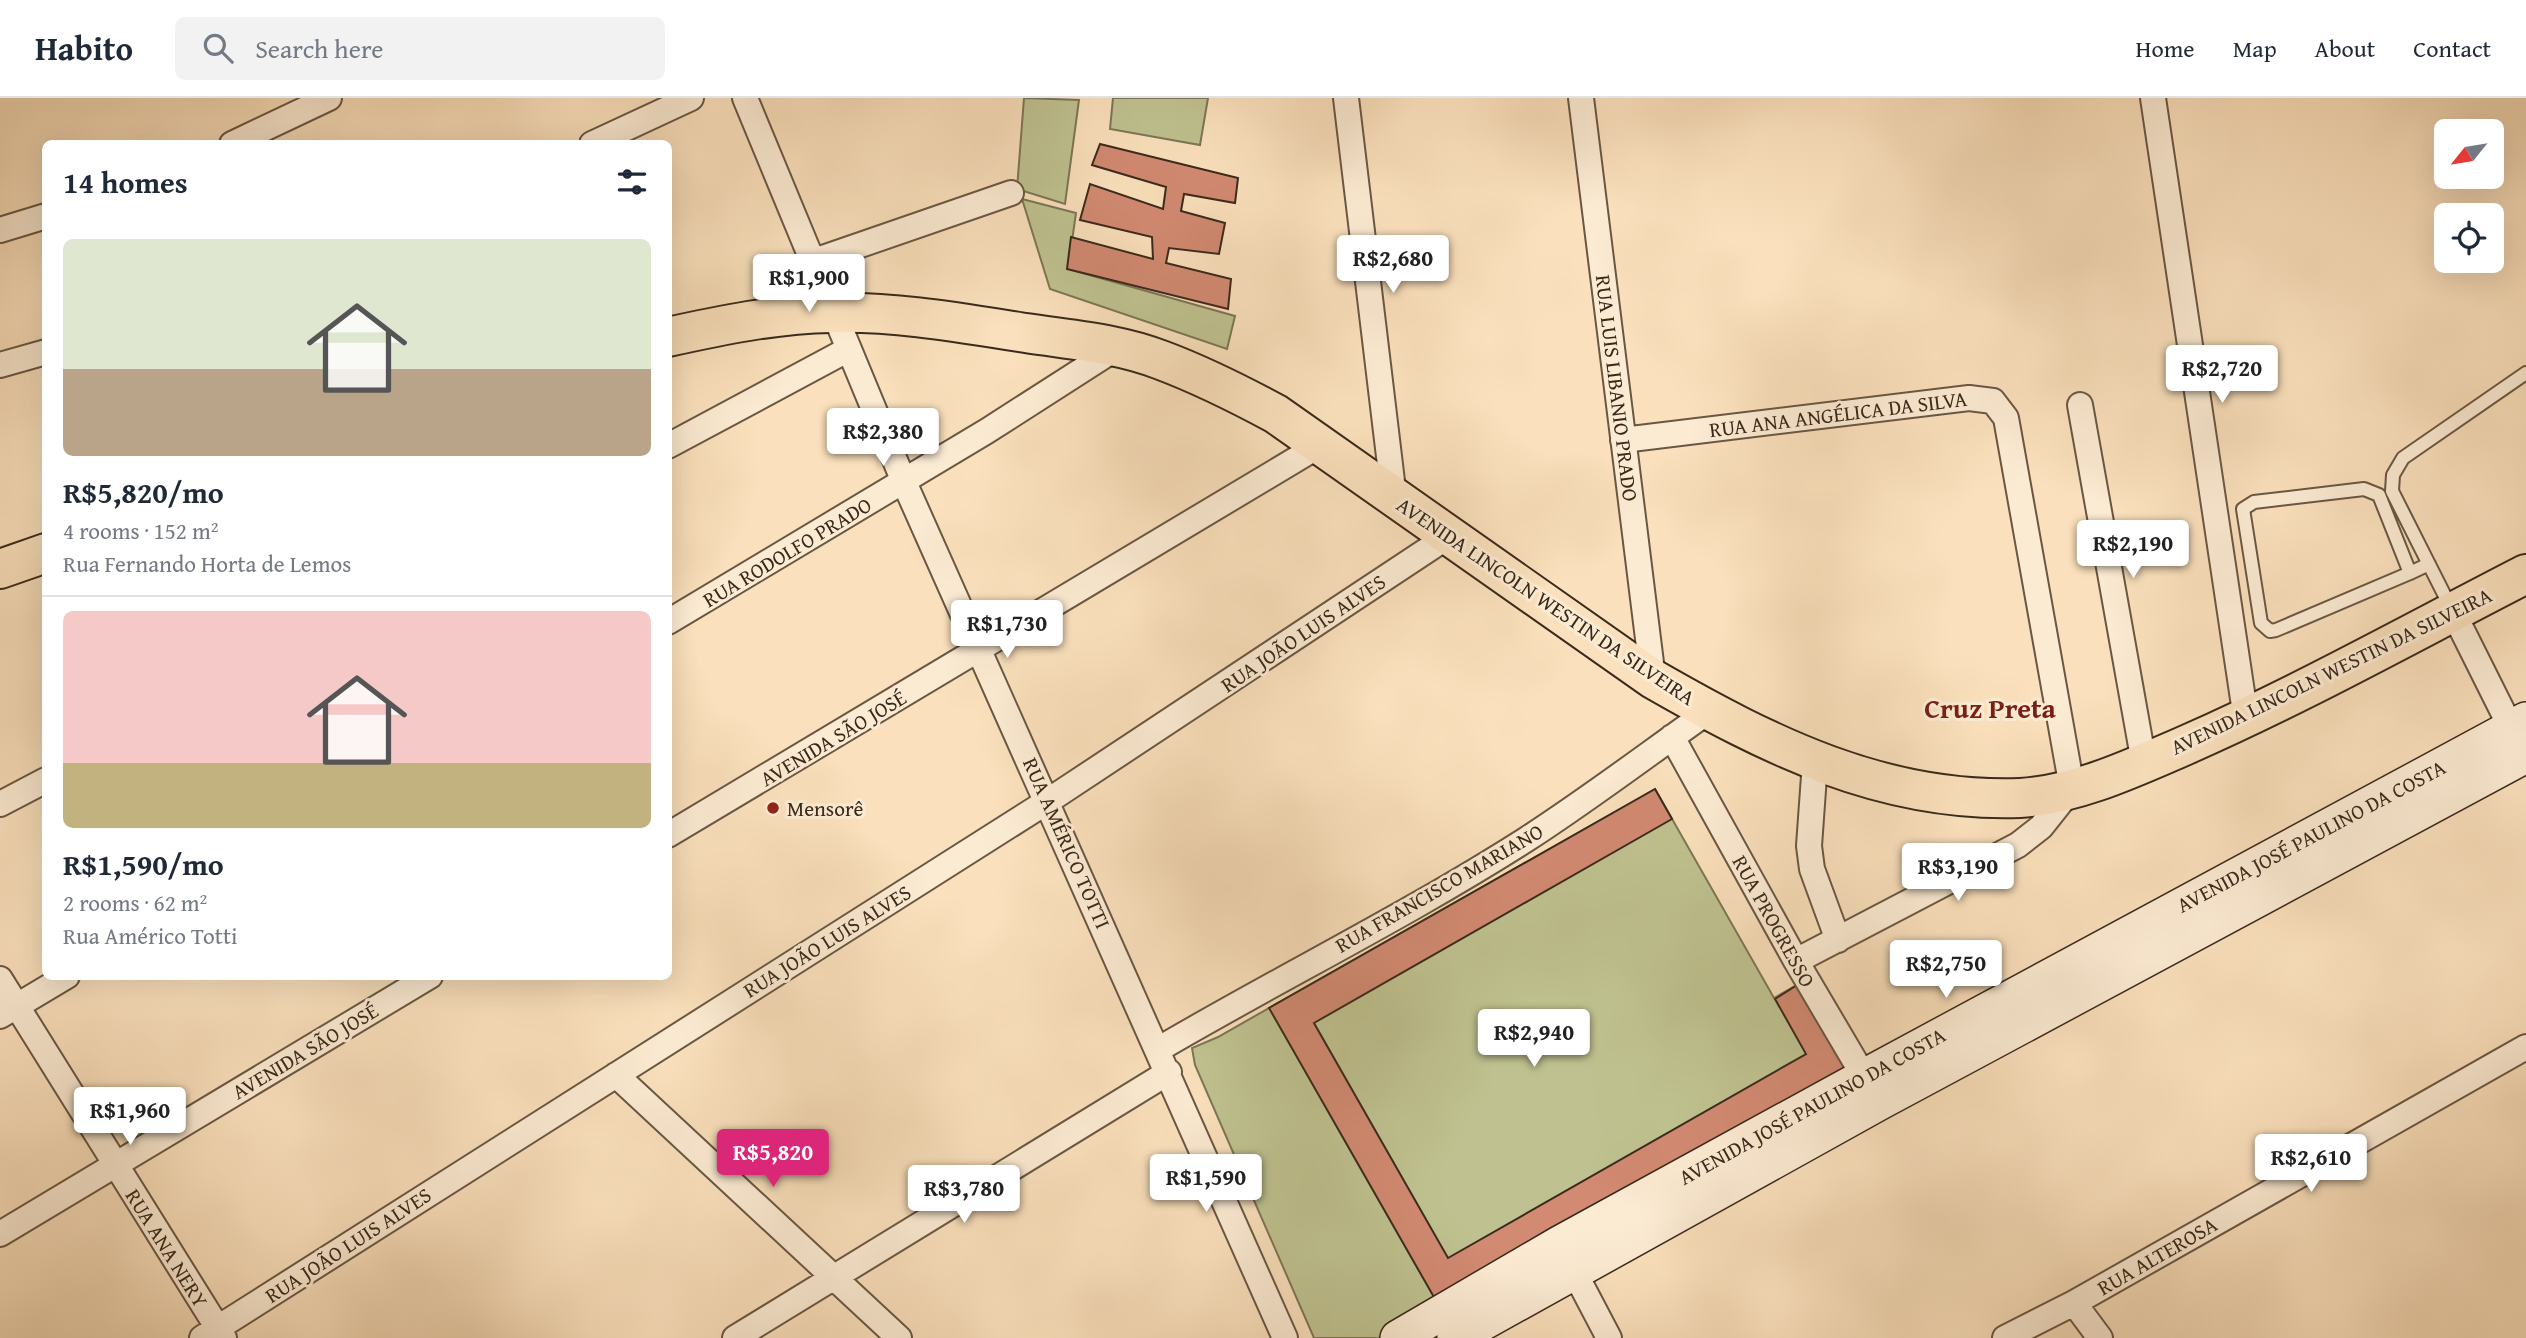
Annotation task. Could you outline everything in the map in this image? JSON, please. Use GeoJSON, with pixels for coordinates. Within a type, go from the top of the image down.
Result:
{"type":"FeatureCollection","features":[{"type":"Feature","properties":{"kind":"main road","name":"AVENIDA LINCOLN WESTIN DA SILVEIRA"},"geometry":{"type":"LineString","coordinates":[[672,336],[732,323],[832,313],[961,323],[1118,347],[1160,359],[1229,389],[1276,414],[1447,537],[1653,679],[1709,711],[1815,762],[1876,782],[1957,795],[2022,798],[2072,788],[2144,763],[2246,719],[2526,573]]}},
{"type":"Feature","properties":{"kind":"main road"},"geometry":{"type":"LineString","coordinates":[[0,569],[42,554]]}},
{"type":"Feature","properties":{"kind":"main road","name":"AVENIDA JOSÉ PAULINO DA COSTA"},"geometry":{"type":"LineString","coordinates":[[1398,1338],[1567,1257],[1872,1090],[2523,743]]}},
{"type":"Feature","properties":{"kind":"main road","name":"AVENIDA JOSÉ PAULINO DA COSTA"},"geometry":{"type":"LineString","coordinates":[[1455,1338],[1567,1257]]}},
{"type":"Feature","properties":{"kind":"street"},"geometry":{"type":"LineString","coordinates":[[240,140],[329,98]]}},
{"type":"Feature","properties":{"kind":"street"},"geometry":{"type":"LineString","coordinates":[[601,140],[691,98]]}},
{"type":"Feature","properties":{"kind":"street"},"geometry":{"type":"LineString","coordinates":[[745,98],[814,261],[1011,193]]}},
{"type":"Feature","properties":{"kind":"street"},"geometry":{"type":"LineString","coordinates":[[1346,98],[1394,498]]}},
{"type":"Feature","properties":{"kind":"street","name":"RUA LUIS LIBANIO PRADO"},"geometry":{"type":"LineString","coordinates":[[1581,98],[1653,679]]}},
{"type":"Feature","properties":{"kind":"street"},"geometry":{"type":"LineString","coordinates":[[2153,98],[2246,719]]}},
{"type":"Feature","properties":{"kind":"street"},"geometry":{"type":"LineString","coordinates":[[0,230],[42,217]]}},
{"type":"Feature","properties":{"kind":"street","name":"RUA AMÉRICO TOTTI"},"geometry":{"type":"LineString","coordinates":[[814,261],[832,313],[904,482],[1169,1072],[1285,1338]]}},
{"type":"Feature","properties":{"kind":"street","name":"RUA RODOLFO PRADO"},"geometry":{"type":"LineString","coordinates":[[672,620],[904,482],[1118,347]]}},
{"type":"Feature","properties":{"kind":"street"},"geometry":{"type":"LineString","coordinates":[[672,444],[849,348]]}},
{"type":"Feature","properties":{"kind":"street"},"geometry":{"type":"LineString","coordinates":[[0,365],[42,353]]}},
{"type":"Feature","properties":{"kind":"street","name":"RUA ANA ANGÉLICA DA SILVA"},"geometry":{"type":"LineString","coordinates":[[1623,440],[1969,398],[1993,401],[2001,409],[2011,437],[2072,788]]}},
{"type":"Feature","properties":{"kind":"street"},"geometry":{"type":"LineString","coordinates":[[2080,405],[2144,763]]}},
{"type":"Feature","properties":{"kind":"street","name":"AVENIDA SÃO JOSÉ"},"geometry":{"type":"LineString","coordinates":[[672,833],[1320,445]]}},
{"type":"Feature","properties":{"kind":"street","name":"RUA JOÃO LUIS ALVES"},"geometry":{"type":"LineString","coordinates":[[215,1335],[616,1075],[1048,802],[1447,537]]}},
{"type":"Feature","properties":{"kind":"street"},"geometry":{"type":"LineString","coordinates":[[2453,612],[2523,743]]}},
{"type":"Feature","properties":{"kind":"street","name":"RUA FRANCISCO MARIANO"},"geometry":{"type":"LineString","coordinates":[[1158,1049],[1480,868],[1619,778],[1709,711]]}},
{"type":"Feature","properties":{"kind":"street","name":"RUA PROGRESSO"},"geometry":{"type":"LineString","coordinates":[[1672,737],[1796,961],[1872,1090]]}},
{"type":"Feature","properties":{"kind":"street"},"geometry":{"type":"LineString","coordinates":[[1815,762],[1809,846],[1812,869],[1838,940]]}},
{"type":"Feature","properties":{"kind":"street"},"geometry":{"type":"LineString","coordinates":[[0,804],[42,782]]}},
{"type":"Feature","properties":{"kind":"street"},"geometry":{"type":"LineString","coordinates":[[1796,961],[2018,845],[2041,827],[2072,788]]}},
{"type":"Feature","properties":{"kind":"street","name":"RUA ANA NERY"},"geometry":{"type":"LineString","coordinates":[[0,979],[8,1011],[114,1164],[215,1335]]}},
{"type":"Feature","properties":{"kind":"street"},"geometry":{"type":"LineString","coordinates":[[8,1011],[60,980]]}},
{"type":"Feature","properties":{"kind":"street","name":"AVENIDA SÃO JOSÉ"},"geometry":{"type":"LineString","coordinates":[[0,1234],[423,980]]}},
{"type":"Feature","properties":{"kind":"street","name":"RUA ALTEROSA"},"geometry":{"type":"LineString","coordinates":[[2005,1338],[2074,1303],[2526,1046]]}},
{"type":"Feature","properties":{"kind":"street"},"geometry":{"type":"LineString","coordinates":[[735,1338],[1169,1072]]}},
{"type":"Feature","properties":{"kind":"street"},"geometry":{"type":"LineString","coordinates":[[616,1075],[899,1338]]}},
{"type":"Feature","properties":{"kind":"street"},"geometry":{"type":"LineString","coordinates":[[1567,1257],[1609,1338]]}},
{"type":"Feature","properties":{"kind":"street"},"geometry":{"type":"LineString","coordinates":[[2074,1303],[2100,1338]]}},
{"type":"Feature","properties":{"kind":"lane"},"geometry":{"type":"LineString","coordinates":[[2453,612],[2392,491],[2393,475],[2403,458],[2526,373]]}},
{"type":"Feature","properties":{"kind":"lane"},"geometry":{"type":"LineString","coordinates":[[2410,573],[2379,495],[2373,490],[2254,502],[2243,509],[2261,623],[2270,631],[2410,573],[2429,564]]}},
{"type":"Feature","properties":{"kind":"green space"},"geometry":{"type":"Polygon","coordinates":[[[1024,98],[1079,100],[1065,204],[1017,189],[1024,98]]]}},
{"type":"Feature","properties":{"kind":"green space"},"geometry":{"type":"Polygon","coordinates":[[[1113,98],[1208,98],[1200,145],[1110,129],[1113,98]]]}},
{"type":"Feature","properties":{"kind":"green space"},"geometry":{"type":"Polygon","coordinates":[[[1022,199],[1076,213],[1068,269],[1235,316],[1227,349],[1050,289],[1022,199]]]}},
{"type":"Feature","properties":{"kind":"green space"},"geometry":{"type":"Polygon","coordinates":[[[1655,789],[1774,998],[1802,982],[1853,1071],[1379,1338],[1314,1338],[1195,1065],[1192,1048],[1218,1037],[1655,789]]]}},
{"type":"Feature","properties":{"kind":"building"},"geometry":{"type":"Polygon","coordinates":[[[1100,144],[1238,178],[1235,203],[1184,194],[1181,211],[1225,223],[1219,254],[1169,248],[1166,263],[1231,279],[1228,309],[1067,269],[1071,237],[1153,259],[1152,237],[1080,220],[1090,184],[1163,209],[1166,187],[1092,165],[1100,144]]]}},
{"type":"Feature","properties":{"kind":"building"},"geometry":{"type":"Polygon","coordinates":[[[1655,789],[1672,819],[1314,1023],[1448,1258],[1806,1054],[1775,999],[1802,982],[1853,1071],[1439,1306],[1269,1008],[1655,789]]]}},
{"type":"Feature","properties":{"kind":"place","name":"Mensorê"},"geometry":{"type":"Point","coordinates":[773,808]}},
{"type":"Feature","properties":{"kind":"district","name":"Cruz Preta"},"geometry":{"type":"Point","coordinates":[1990,707]}}]}
